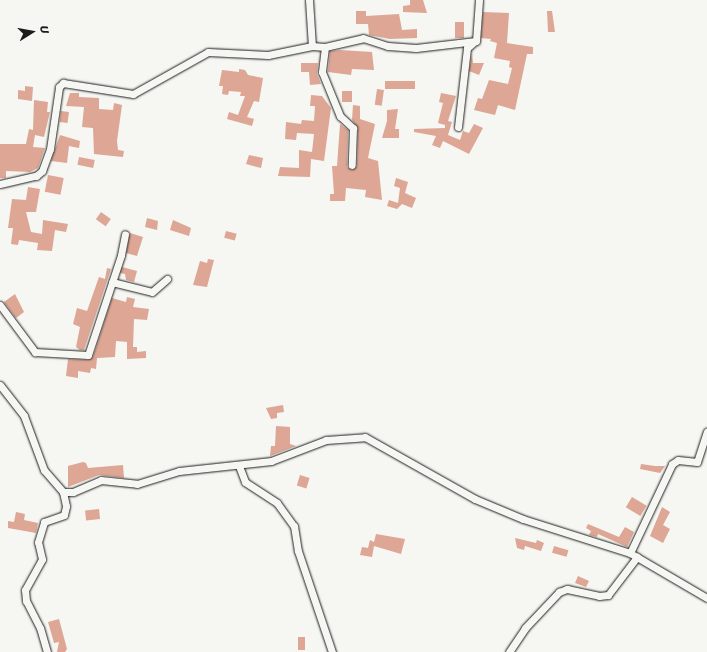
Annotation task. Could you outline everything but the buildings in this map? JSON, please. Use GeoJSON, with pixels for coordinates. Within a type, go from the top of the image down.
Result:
{"type":"FeatureCollection","features":[{"type":"Feature","properties":{"kind":"street"},"geometry":{"type":"LineString","coordinates":[[309,0],[312,46]]}},
{"type":"Feature","properties":{"kind":"street"},"geometry":{"type":"LineString","coordinates":[[458,127],[467,48],[476,41],[479,0]]}},
{"type":"Feature","properties":{"kind":"street"},"geometry":{"type":"LineString","coordinates":[[0,184],[36,176],[44,168],[61,83],[133,94],[205,53],[268,55],[312,46],[325,47],[363,38],[388,46],[416,48],[476,41]]}},
{"type":"Feature","properties":{"kind":"street"},"geometry":{"type":"LineString","coordinates":[[325,47],[322,72],[340,116],[353,128],[352,165]]}},
{"type":"Feature","properties":{"kind":"street"},"geometry":{"type":"LineString","coordinates":[[0,305],[35,352],[88,355],[112,282],[125,234]]}},
{"type":"Feature","properties":{"kind":"street"},"geometry":{"type":"LineString","coordinates":[[112,282],[152,292],[167,278]]}},
{"type":"Feature","properties":{"kind":"street"},"geometry":{"type":"LineString","coordinates":[[0,385],[24,416],[44,470],[63,492],[66,506],[64,515],[50,517],[44,522],[38,542],[42,560],[25,590],[26,601],[40,628],[47,652]]}},
{"type":"Feature","properties":{"kind":"street"},"geometry":{"type":"LineString","coordinates":[[630,553],[672,464],[678,460],[697,462],[707,432]]}},
{"type":"Feature","properties":{"kind":"street"},"geometry":{"type":"LineString","coordinates":[[63,492],[73,492],[101,480],[137,484],[179,471],[240,466],[280,459],[334,438],[365,437],[388,448],[429,475],[486,504],[630,553],[707,598]]}},
{"type":"Feature","properties":{"kind":"street"},"geometry":{"type":"LineString","coordinates":[[240,466],[245,482],[277,503],[294,526],[298,551],[332,652]]}},
{"type":"Feature","properties":{"kind":"street"},"geometry":{"type":"LineString","coordinates":[[509,652],[525,628],[559,592],[567,589],[599,596],[608,595],[637,557]]}}]}
